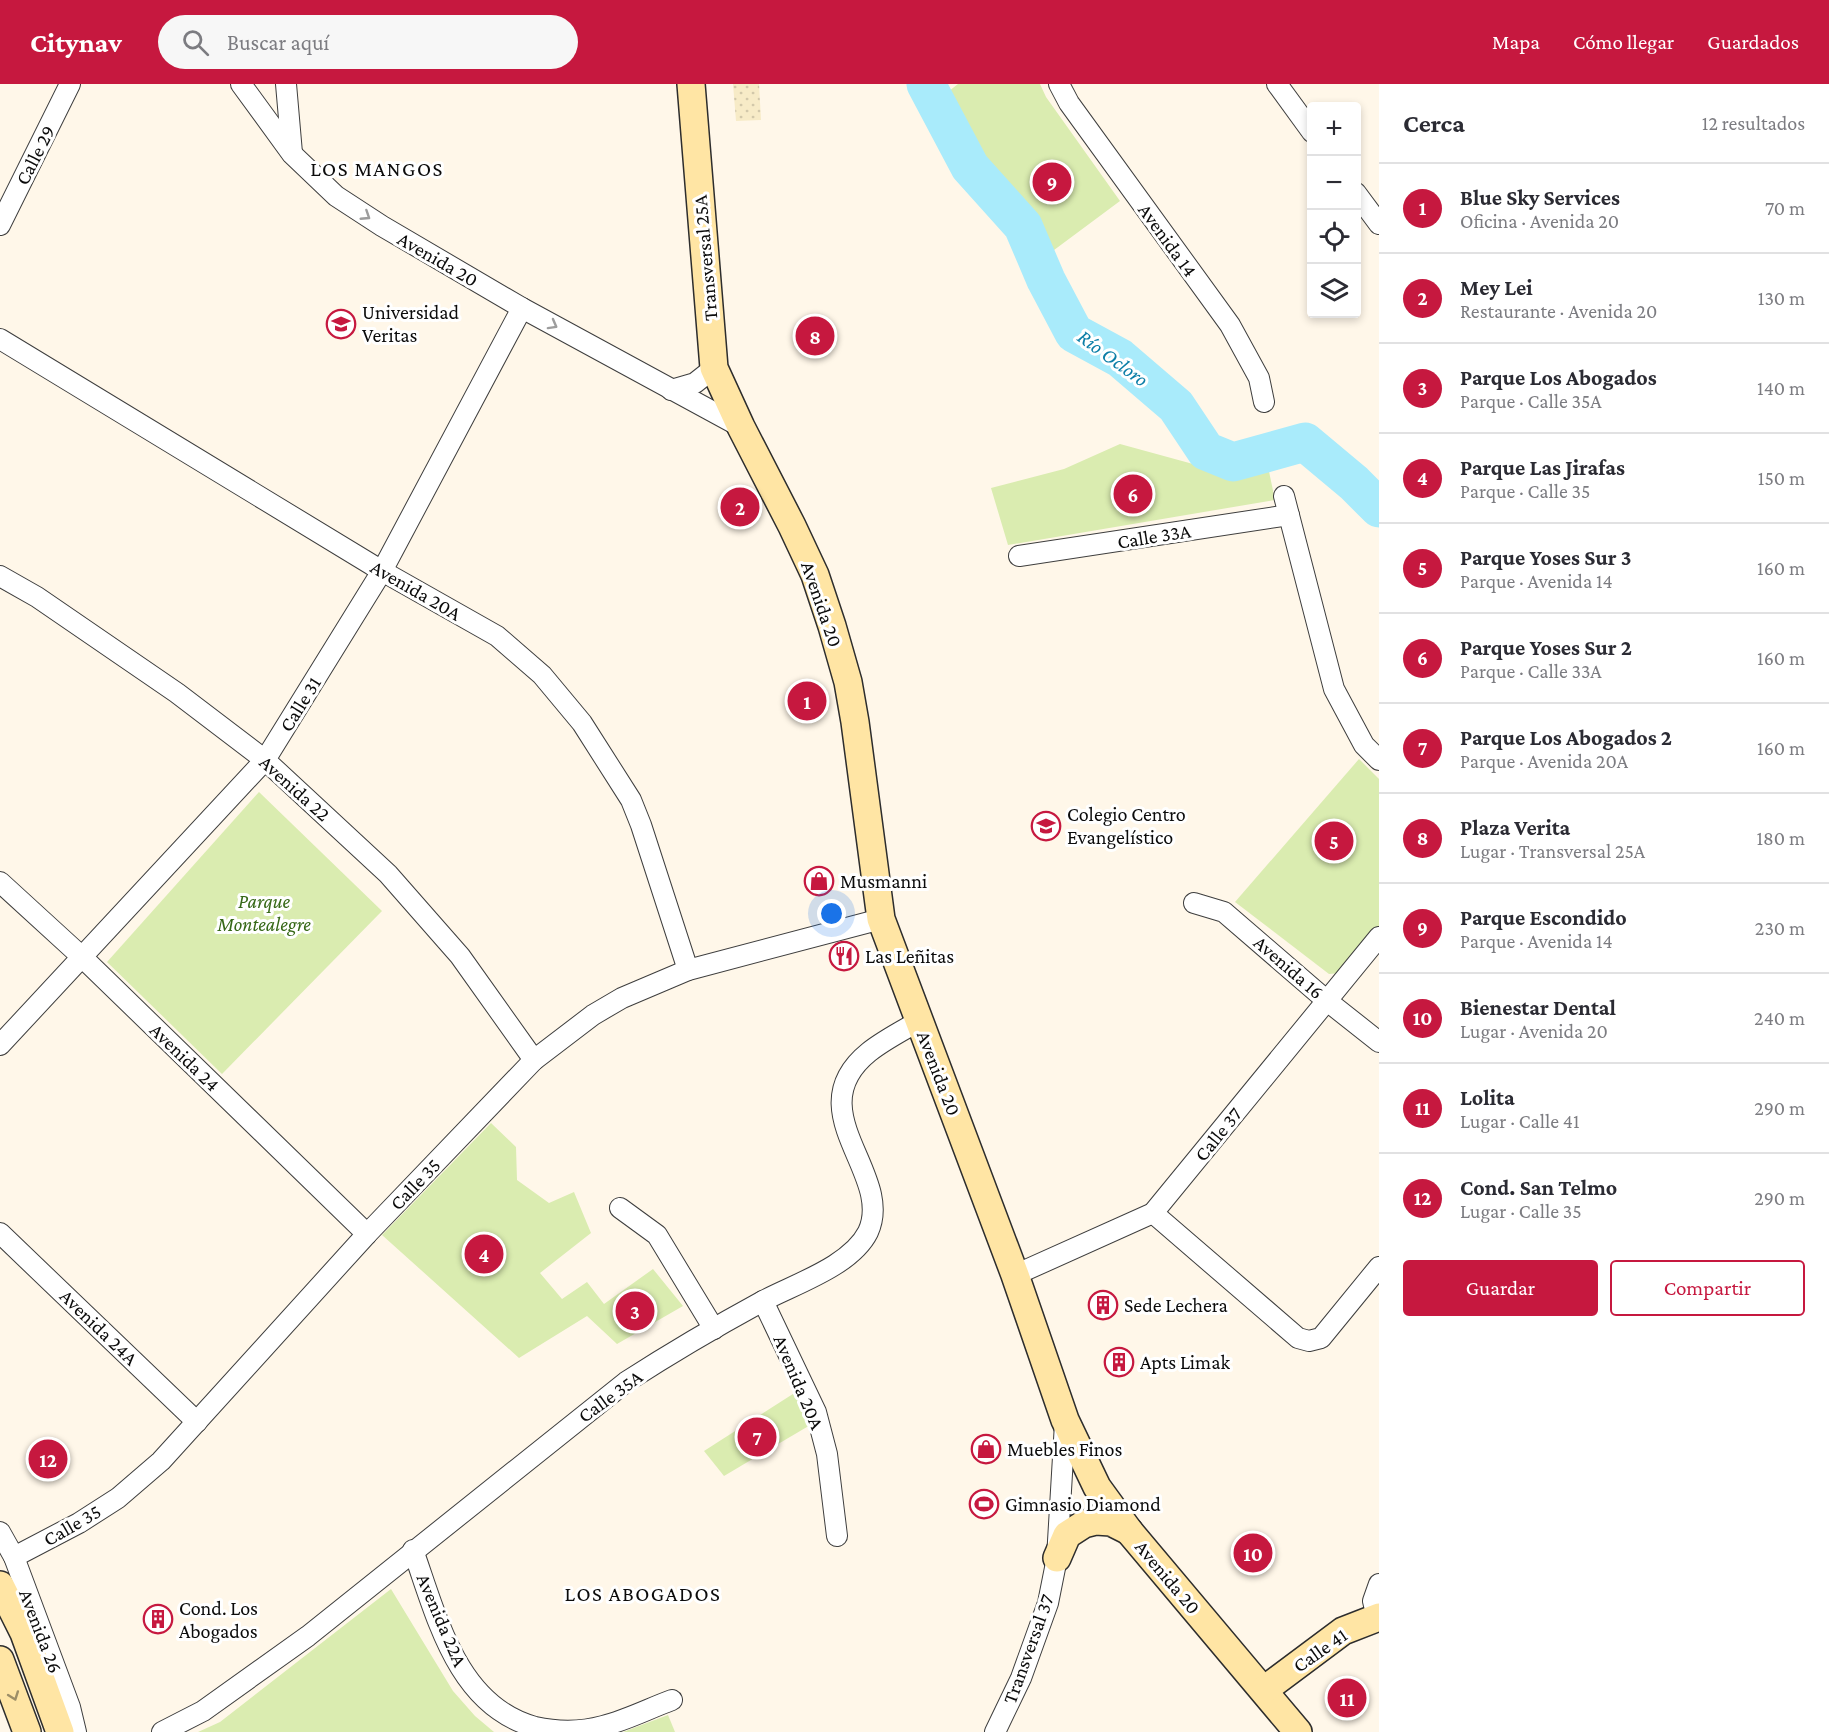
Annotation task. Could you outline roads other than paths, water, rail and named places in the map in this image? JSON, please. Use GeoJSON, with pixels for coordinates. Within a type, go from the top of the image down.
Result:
{"type":"FeatureCollection","features":[{"type":"Feature","properties":{"kind":"main road","name":"Transversal 25A"},"geometry":{"type":"LineString","coordinates":[[691,84],[714,368],[741,427]]}},
{"type":"Feature","properties":{"kind":"main road","name":"Avenida 20"},"geometry":{"type":"LineString","coordinates":[[741,427],[815,574],[848,682],[881,919],[1015,1275],[1065,1420],[1097,1487],[1129,1531],[1298,1732]]}},
{"type":"Feature","properties":{"kind":"main road"},"geometry":{"type":"LineString","coordinates":[[1057,1558],[1067,1534],[1084,1524],[1096,1521],[1111,1522],[1129,1531]]}},
{"type":"Feature","properties":{"kind":"main road"},"geometry":{"type":"LineString","coordinates":[[0,1585],[24,1633],[60,1732]]}},
{"type":"Feature","properties":{"kind":"main road","name":"Calle 41"},"geometry":{"type":"LineString","coordinates":[[1264,1690],[1343,1631],[1378,1617]]}},
{"type":"Feature","properties":{"kind":"main road"},"geometry":{"type":"LineString","coordinates":[[0,1660],[27,1732]]}},
{"type":"Feature","properties":{"kind":"street","name":"Calle 29"},"geometry":{"type":"LineString","coordinates":[[0,225],[70,84]]}},
{"type":"Feature","properties":{"kind":"street","name":"Avenida 20"},"geometry":{"type":"LineString","coordinates":[[241,84],[292,154],[328,189],[359,211],[522,308],[741,427]]}},
{"type":"Feature","properties":{"kind":"street"},"geometry":{"type":"LineString","coordinates":[[286,84],[292,154]]}},
{"type":"Feature","properties":{"kind":"street","name":"Avenida 14"},"geometry":{"type":"LineString","coordinates":[[1059,84],[1069,103],[1230,325],[1259,378],[1264,402]]}},
{"type":"Feature","properties":{"kind":"street"},"geometry":{"type":"LineString","coordinates":[[1277,84],[1307,126]]}},
{"type":"Feature","properties":{"kind":"street"},"geometry":{"type":"LineString","coordinates":[[1361,200],[1379,224]]}},
{"type":"Feature","properties":{"kind":"street","name":"Calle 31"},"geometry":{"type":"LineString","coordinates":[[0,1045],[265,760],[382,571],[522,308]]}},
{"type":"Feature","properties":{"kind":"street","name":"Avenida 20A"},"geometry":{"type":"LineString","coordinates":[[0,339],[382,571],[497,636],[542,675],[582,723],[631,800],[688,970]]}},
{"type":"Feature","properties":{"kind":"street"},"geometry":{"type":"LineString","coordinates":[[671,390],[695,383],[714,368]]}},
{"type":"Feature","properties":{"kind":"street","name":"Calle 33A"},"geometry":{"type":"LineString","coordinates":[[1019,556],[1287,506],[1334,689],[1364,745],[1379,760]]}},
{"type":"Feature","properties":{"kind":"street","name":"Avenida 22"},"geometry":{"type":"LineString","coordinates":[[0,576],[37,597],[177,693],[265,760],[388,874],[460,956],[534,1060]]}},
{"type":"Feature","properties":{"kind":"street","name":"Avenida 24"},"geometry":{"type":"LineString","coordinates":[[0,882],[82,957],[367,1234]]}},
{"type":"Feature","properties":{"kind":"street","name":"Avenida 16"},"geometry":{"type":"LineString","coordinates":[[1194,903],[1224,912],[1326,1000],[1379,1042]]}},
{"type":"Feature","properties":{"kind":"street","name":"Calle 35"},"geometry":{"type":"LineString","coordinates":[[15,1557],[78,1523],[118,1498],[161,1461],[367,1234],[534,1060],[593,1015],[622,998],[688,970],[881,919]]}},
{"type":"Feature","properties":{"kind":"street","name":"Calle 37"},"geometry":{"type":"LineString","coordinates":[[1015,1275],[1153,1213],[1379,937]]}},
{"type":"Feature","properties":{"kind":"street","name":"Calle 35A"},"geometry":{"type":"LineString","coordinates":[[162,1732],[203,1711],[298,1642],[626,1382],[763,1301],[832,1266],[850,1253],[868,1232],[873,1218],[873,1205],[870,1190],[844,1125],[843,1092],[849,1076],[867,1053],[919,1021]]}},
{"type":"Feature","properties":{"kind":"street"},"geometry":{"type":"LineString","coordinates":[[620,1208],[657,1235],[714,1329]]}},
{"type":"Feature","properties":{"kind":"street"},"geometry":{"type":"LineString","coordinates":[[1153,1213],[1298,1338],[1309,1341],[1321,1338],[1379,1267]]}},
{"type":"Feature","properties":{"kind":"street","name":"Avenida 24A"},"geometry":{"type":"LineString","coordinates":[[0,1233],[197,1422]]}},
{"type":"Feature","properties":{"kind":"street","name":"Avenida 20A"},"geometry":{"type":"LineString","coordinates":[[763,1301],[816,1412],[827,1454],[837,1536]]}},
{"type":"Feature","properties":{"kind":"street","name":"Transversal 37"},"geometry":{"type":"LineString","coordinates":[[995,1732],[1021,1678],[1048,1603],[1057,1558],[1065,1420]]}},
{"type":"Feature","properties":{"kind":"street","name":"Avenida 26"},"geometry":{"type":"LineString","coordinates":[[0,1532],[15,1557],[70,1707],[76,1732]]}},
{"type":"Feature","properties":{"kind":"street","name":"Avenida 22A"},"geometry":{"type":"LineString","coordinates":[[413,1550],[437,1617],[455,1657],[472,1686],[501,1713],[524,1724],[546,1730],[568,1732],[604,1726],[672,1700]]}},
{"type":"Feature","properties":{"kind":"street"},"geometry":{"type":"LineString","coordinates":[[1378,1617],[1373,1601],[1379,1584]]}},
{"type":"Feature","properties":{"kind":"waterway","name":"Río Ocloro"},"geometry":{"type":"LineString","coordinates":[[926,84],[970,167],[1023,226],[1046,280],[1074,333],[1120,358],[1176,406],[1206,451],[1233,462],[1305,442],[1354,483],[1379,508]]}},
{"type":"Feature","properties":{"kind":"place","name":"Parque Escondido"},"geometry":{"type":"Point","coordinates":[1052,182]}},
{"type":"Feature","properties":{"kind":"place","name":"Universidad Veritas"},"geometry":{"type":"Point","coordinates":[341,324]}},
{"type":"Feature","properties":{"kind":"place","name":"Plaza Verita"},"geometry":{"type":"Point","coordinates":[815,336]}},
{"type":"Feature","properties":{"kind":"place","name":"Parque Yoses Sur 2"},"geometry":{"type":"Point","coordinates":[1133,494]}},
{"type":"Feature","properties":{"kind":"place","name":"Mey Lei"},"geometry":{"type":"Point","coordinates":[740,507]}},
{"type":"Feature","properties":{"kind":"place","name":"Blue Sky Services"},"geometry":{"type":"Point","coordinates":[807,701]}},
{"type":"Feature","properties":{"kind":"place","name":"Colegio Centro Evangelístico"},"geometry":{"type":"Point","coordinates":[1046,826]}},
{"type":"Feature","properties":{"kind":"place","name":"Parque Yoses Sur 3"},"geometry":{"type":"Point","coordinates":[1334,841]}},
{"type":"Feature","properties":{"kind":"place","name":"Musmanni"},"geometry":{"type":"Point","coordinates":[819,881]}},
{"type":"Feature","properties":{"kind":"place","name":"Las Leñitas"},"geometry":{"type":"Point","coordinates":[844,956]}},
{"type":"Feature","properties":{"kind":"place","name":"Parque Las Jirafas"},"geometry":{"type":"Point","coordinates":[484,1254]}},
{"type":"Feature","properties":{"kind":"place","name":"Sede Lechera"},"geometry":{"type":"Point","coordinates":[1103,1305]}},
{"type":"Feature","properties":{"kind":"place","name":"Parque Los Abogados"},"geometry":{"type":"Point","coordinates":[635,1311]}},
{"type":"Feature","properties":{"kind":"place","name":"Apts Limak"},"geometry":{"type":"Point","coordinates":[1119,1362]}},
{"type":"Feature","properties":{"kind":"place","name":"Parque Los Abogados 2"},"geometry":{"type":"Point","coordinates":[757,1437]}},
{"type":"Feature","properties":{"kind":"place","name":"Muebles Finos"},"geometry":{"type":"Point","coordinates":[986,1449]}},
{"type":"Feature","properties":{"kind":"place","name":"Cond. San Telmo"},"geometry":{"type":"Point","coordinates":[48,1459]}},
{"type":"Feature","properties":{"kind":"place","name":"Gimnasio Diamond"},"geometry":{"type":"Point","coordinates":[984,1504]}},
{"type":"Feature","properties":{"kind":"place","name":"Bienestar Dental"},"geometry":{"type":"Point","coordinates":[1253,1553]}},
{"type":"Feature","properties":{"kind":"place","name":"Cond. Los Abogados"},"geometry":{"type":"Point","coordinates":[158,1619]}},
{"type":"Feature","properties":{"kind":"place","name":"Lolita"},"geometry":{"type":"Point","coordinates":[1347,1698]}},
{"type":"Feature","properties":{"kind":"district","name":"LOS MANGOS"},"geometry":{"type":"Point","coordinates":[377,169]}},
{"type":"Feature","properties":{"kind":"district","name":"LOS ABOGADOS"},"geometry":{"type":"Point","coordinates":[643,1594]}},
{"type":"Feature","properties":{"kind":"park label","name":"Parque Montealegre"},"geometry":{"type":"Point","coordinates":[264,912]}}]}
